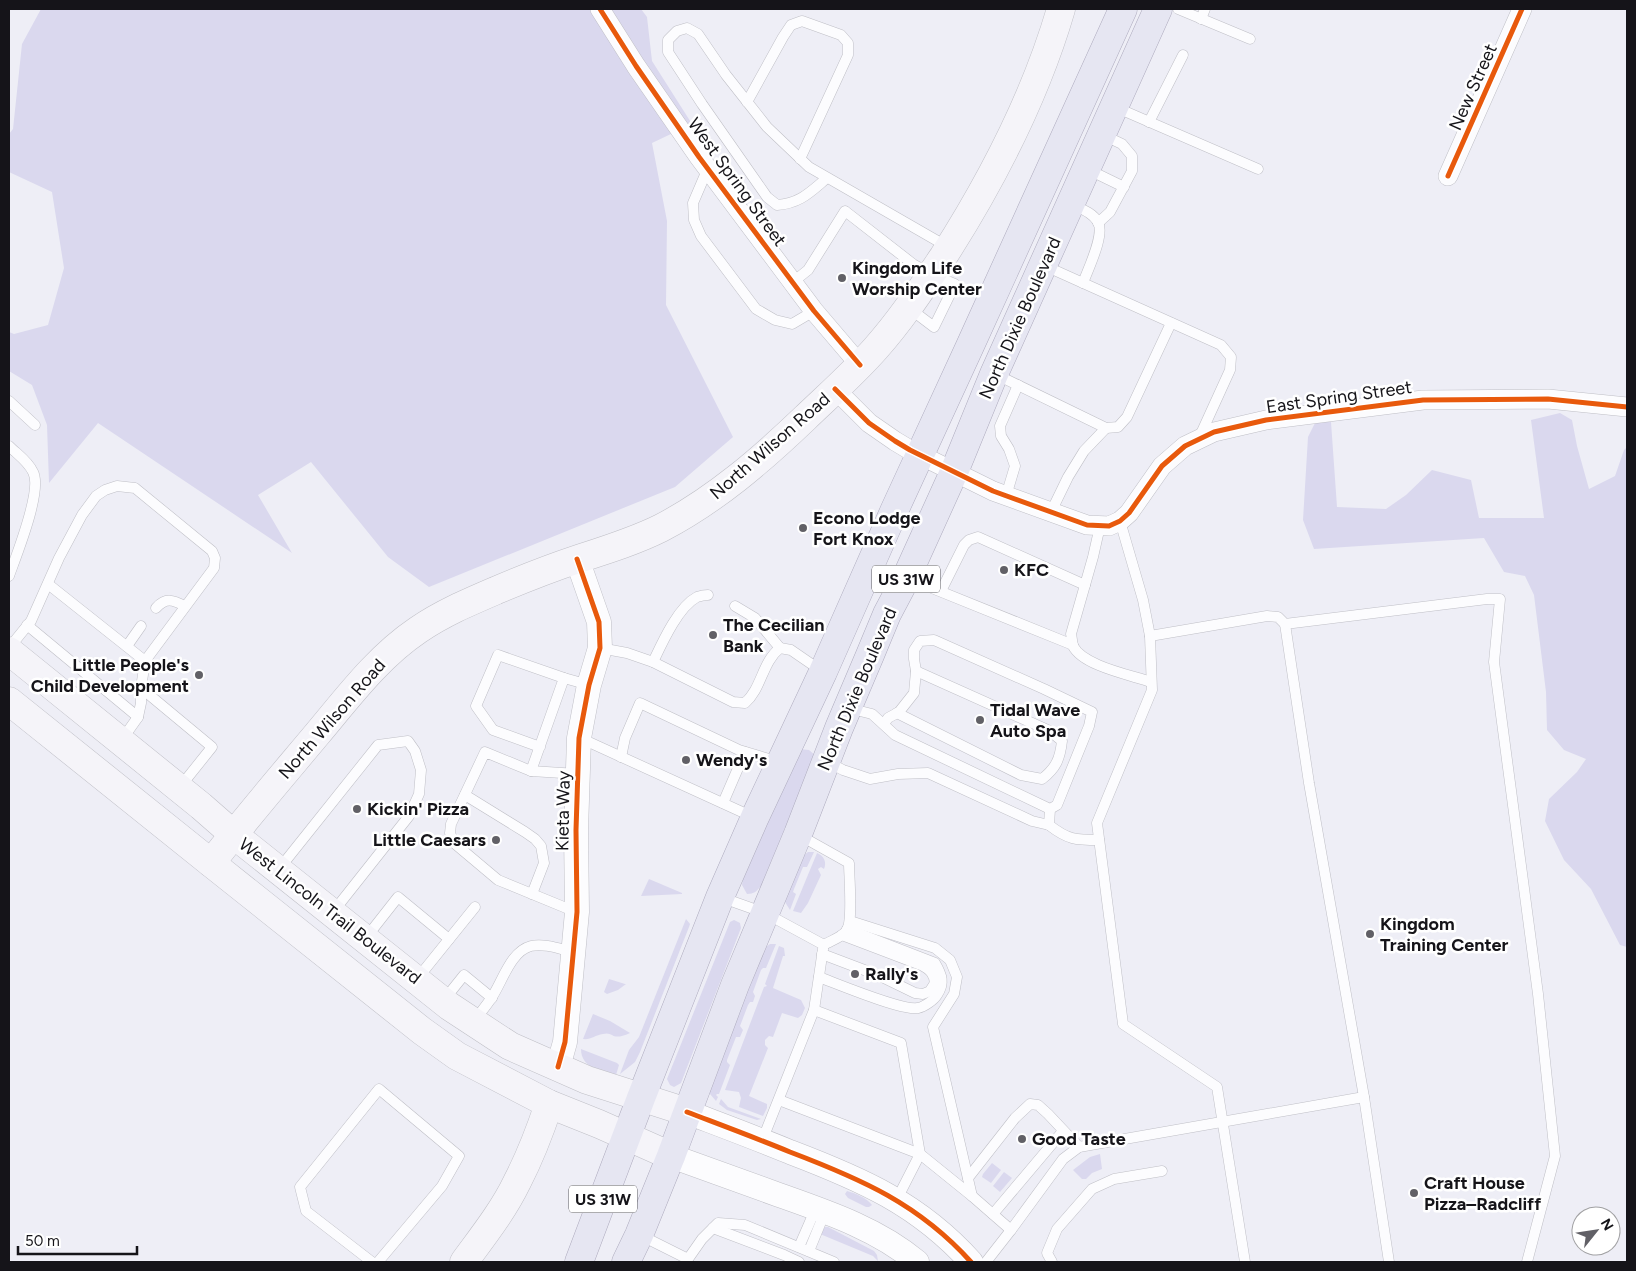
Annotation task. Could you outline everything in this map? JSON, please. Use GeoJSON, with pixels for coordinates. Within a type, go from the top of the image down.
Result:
{"type":"FeatureCollection","features":[{"type":"Feature","properties":{"kind":"highway","name":"North Dixie Boulevard"},"geometry":{"type":"LineString","coordinates":[[626,1137],[720,897],[1122,9]]}},
{"type":"Feature","properties":{"kind":"highway","name":"North Dixie Boulevard"},"geometry":{"type":"LineString","coordinates":[[670,1156],[735,985],[887,614],[906,578],[954,472],[1006,380],[1043,265],[1158,9]]}},
{"type":"Feature","properties":{"kind":"highway","name":"US 31W"},"geometry":{"type":"LineString","coordinates":[[579,1262],[626,1137]]}},
{"type":"Feature","properties":{"kind":"highway","name":"US 31W"},"geometry":{"type":"LineString","coordinates":[[626,1262],[639,1235],[670,1156]]}},
{"type":"Feature","properties":{"kind":"main road","name":"North Wilson Road"},"geometry":{"type":"LineString","coordinates":[[211,863],[233,834],[376,665],[416,631],[451,610],[525,578],[658,530],[692,511],[718,494],[788,434],[860,365],[908,308],[949,248],[991,177],[1021,118],[1053,37],[1061,9]]}},
{"type":"Feature","properties":{"kind":"main road","name":"West Lincoln Trail Boulevard"},"geometry":{"type":"LineString","coordinates":[[9,649],[233,834],[473,1022],[510,1046],[587,1080],[686,1112]]}},
{"type":"Feature","properties":{"kind":"main road","name":"West Lincoln Trail Boulevard"},"geometry":{"type":"LineString","coordinates":[[9,701],[211,863],[457,1056],[549,1104],[670,1156]]}},
{"type":"Feature","properties":{"kind":"main road"},"geometry":{"type":"LineString","coordinates":[[464,1262],[517,1184],[549,1104]]}},
{"type":"Feature","properties":{"kind":"street","name":"West Spring Street"},"geometry":{"type":"LineString","coordinates":[[600,9],[636,66],[708,168],[814,311],[860,365]]}},
{"type":"Feature","properties":{"kind":"street","name":"New Street"},"geometry":{"type":"LineString","coordinates":[[1448,176],[1522,9]]}},
{"type":"Feature","properties":{"kind":"street"},"geometry":{"type":"LineString","coordinates":[[836,388],[869,423],[895,442],[976,484],[1087,525],[1109,526],[1120,521]]}},
{"type":"Feature","properties":{"kind":"street","name":"East Spring Street"},"geometry":{"type":"LineString","coordinates":[[1120,521],[1129,513],[1162,466],[1185,446],[1214,432],[1266,420],[1423,400],[1548,399],[1627,407]]}},
{"type":"Feature","properties":{"kind":"street","name":"Kieta Way"},"geometry":{"type":"LineString","coordinates":[[558,1067],[564,1042],[577,912],[576,830],[579,738],[589,685],[600,648],[599,622],[577,559]]}},
{"type":"Feature","properties":{"kind":"street"},"geometry":{"type":"LineString","coordinates":[[686,1112],[832,1168],[876,1188],[897,1200],[936,1228],[970,1262]]}},
{"type":"Feature","properties":{"kind":"street"},"geometry":{"type":"LineString","coordinates":[[670,1156],[821,1210],[874,1233],[896,1251],[916,1262]]}},
{"type":"Feature","properties":{"kind":"lane"},"geometry":{"type":"LineString","coordinates":[[1178,9],[1203,14],[1250,40]]}},
{"type":"Feature","properties":{"kind":"lane"},"geometry":{"type":"LineString","coordinates":[[747,102],[791,25],[802,21],[841,35],[848,43],[848,55],[800,159]]}},
{"type":"Feature","properties":{"kind":"lane"},"geometry":{"type":"LineString","coordinates":[[828,178],[805,196],[790,204],[777,205],[767,197],[668,52],[668,40],[677,31],[687,28],[698,34],[726,75],[766,126],[809,167],[949,248]]}},
{"type":"Feature","properties":{"kind":"lane"},"geometry":{"type":"LineString","coordinates":[[1150,122],[1184,55]]}},
{"type":"Feature","properties":{"kind":"lane"},"geometry":{"type":"LineString","coordinates":[[1114,106],[1258,169]]}},
{"type":"Feature","properties":{"kind":"lane"},"geometry":{"type":"LineString","coordinates":[[1098,223],[1110,212],[1132,171],[1132,156],[1122,144],[1102,135]]}},
{"type":"Feature","properties":{"kind":"lane"},"geometry":{"type":"LineString","coordinates":[[708,168],[693,203],[694,220],[701,236],[756,309],[774,320],[792,324],[814,311]]}},
{"type":"Feature","properties":{"kind":"lane"},"geometry":{"type":"LineString","coordinates":[[1086,169],[1124,187]]}},
{"type":"Feature","properties":{"kind":"lane"},"geometry":{"type":"LineString","coordinates":[[1070,204],[1089,213],[1098,223],[1100,237],[1083,283]]}},
{"type":"Feature","properties":{"kind":"lane"},"geometry":{"type":"LineString","coordinates":[[793,282],[808,270],[845,211],[913,264],[931,274]]}},
{"type":"Feature","properties":{"kind":"lane"},"geometry":{"type":"LineString","coordinates":[[1043,265],[1221,345],[1230,357],[1230,370],[1199,439]]}},
{"type":"Feature","properties":{"kind":"lane"},"geometry":{"type":"LineString","coordinates":[[1006,496],[1015,466],[1009,449],[1001,436],[1000,426],[1006,380],[1106,428],[1118,427],[1127,417],[1171,323]]}},
{"type":"Feature","properties":{"kind":"lane"},"geometry":{"type":"LineString","coordinates":[[9,401],[35,425]]}},
{"type":"Feature","properties":{"kind":"lane"},"geometry":{"type":"LineString","coordinates":[[1051,512],[1068,477],[1084,451],[1106,428]]}},
{"type":"Feature","properties":{"kind":"lane"},"geometry":{"type":"LineString","coordinates":[[9,446],[34,472],[36,482],[28,526],[9,575]]}},
{"type":"Feature","properties":{"kind":"lane"},"geometry":{"type":"LineString","coordinates":[[9,649],[34,613],[59,558],[82,515],[96,496],[105,490],[117,486],[135,488],[212,551],[215,558],[214,568],[145,661],[141,688],[142,703],[138,717],[121,741]]}},
{"type":"Feature","properties":{"kind":"lane"},"geometry":{"type":"LineString","coordinates":[[1120,521],[1143,600],[1150,636],[1152,690],[1097,823],[1123,1024],[1217,1087],[1245,1262]]}},
{"type":"Feature","properties":{"kind":"lane"},"geometry":{"type":"LineString","coordinates":[[1100,526],[1071,634],[1073,645],[1090,662],[1151,682]]}},
{"type":"Feature","properties":{"kind":"lane"},"geometry":{"type":"LineString","coordinates":[[941,591],[964,545],[969,540],[978,537],[1085,585]]}},
{"type":"Feature","properties":{"kind":"lane"},"geometry":{"type":"LineString","coordinates":[[906,578],[1073,645]]}},
{"type":"Feature","properties":{"kind":"lane"},"geometry":{"type":"LineString","coordinates":[[48,584],[145,661]]}},
{"type":"Feature","properties":{"kind":"lane"},"geometry":{"type":"LineString","coordinates":[[653,662],[671,626],[688,604],[698,596],[708,595]]}},
{"type":"Feature","properties":{"kind":"lane"},"geometry":{"type":"LineString","coordinates":[[1285,624],[1487,599],[1500,600],[1494,662],[1538,994],[1555,1156],[1527,1262]]}},
{"type":"Feature","properties":{"kind":"lane"},"geometry":{"type":"LineString","coordinates":[[156,608],[162,601],[169,600],[186,606]]}},
{"type":"Feature","properties":{"kind":"lane"},"geometry":{"type":"LineString","coordinates":[[734,606],[755,618],[780,648],[791,650],[823,672]]}},
{"type":"Feature","properties":{"kind":"lane"},"geometry":{"type":"LineString","coordinates":[[1150,636],[1267,616],[1278,617],[1285,624],[1317,828],[1364,1097],[1389,1262]]}},
{"type":"Feature","properties":{"kind":"lane"},"geometry":{"type":"LineString","coordinates":[[27,625],[138,717]]}},
{"type":"Feature","properties":{"kind":"lane"},"geometry":{"type":"LineString","coordinates":[[126,646],[140,626]]}},
{"type":"Feature","properties":{"kind":"lane"},"geometry":{"type":"LineString","coordinates":[[884,724],[888,718],[897,713],[914,693],[916,671],[914,650],[920,641],[934,640],[1092,712],[1089,726],[1057,805],[1050,809]]}},
{"type":"Feature","properties":{"kind":"lane"},"geometry":{"type":"LineString","coordinates":[[600,648],[627,653],[653,662],[733,702],[745,703],[752,696],[771,654],[780,648]]}},
{"type":"Feature","properties":{"kind":"lane"},"geometry":{"type":"LineString","coordinates":[[540,747],[492,730],[476,706],[498,655],[589,685]]}},
{"type":"Feature","properties":{"kind":"lane"},"geometry":{"type":"LineString","coordinates":[[897,713],[1020,775],[1042,779],[1052,771],[1061,753],[1062,741],[1050,731],[916,671]]}},
{"type":"Feature","properties":{"kind":"lane"},"geometry":{"type":"LineString","coordinates":[[531,771],[564,678]]}},
{"type":"Feature","properties":{"kind":"lane"},"geometry":{"type":"LineString","coordinates":[[141,688],[212,747],[179,788]]}},
{"type":"Feature","properties":{"kind":"lane"},"geometry":{"type":"LineString","coordinates":[[621,757],[625,738],[640,703],[745,752],[780,762]]}},
{"type":"Feature","properties":{"kind":"lane"},"geometry":{"type":"LineString","coordinates":[[848,707],[872,714],[895,735],[1050,809]]}},
{"type":"Feature","properties":{"kind":"lane"},"geometry":{"type":"LineString","coordinates":[[579,738],[755,818]]}},
{"type":"Feature","properties":{"kind":"lane"},"geometry":{"type":"LineString","coordinates":[[279,869],[378,745],[408,741],[416,751],[421,770],[419,794],[409,816],[332,912]]}},
{"type":"Feature","properties":{"kind":"lane"},"geometry":{"type":"LineString","coordinates":[[577,912],[498,880],[454,843],[450,833],[451,824],[485,752],[531,771],[578,774]]}},
{"type":"Feature","properties":{"kind":"lane"},"geometry":{"type":"LineString","coordinates":[[723,803],[745,752]]}},
{"type":"Feature","properties":{"kind":"lane"},"geometry":{"type":"LineString","coordinates":[[826,761],[843,770],[870,779],[898,774],[928,773],[1032,821],[1049,825],[1061,835],[1076,840],[1099,840]]}},
{"type":"Feature","properties":{"kind":"lane"},"geometry":{"type":"LineString","coordinates":[[465,795],[525,832],[541,846],[544,863],[532,894]]}},
{"type":"Feature","properties":{"kind":"lane"},"geometry":{"type":"LineString","coordinates":[[1049,825],[1050,809]]}},
{"type":"Feature","properties":{"kind":"lane"},"geometry":{"type":"LineString","coordinates":[[762,1141],[814,1010],[823,950],[846,928],[849,863],[798,834]]}},
{"type":"Feature","properties":{"kind":"lane"},"geometry":{"type":"LineString","coordinates":[[365,938],[398,897],[449,940]]}},
{"type":"Feature","properties":{"kind":"lane"},"geometry":{"type":"LineString","coordinates":[[720,897],[765,913],[823,950],[915,993],[923,994],[930,991],[935,983],[934,975],[928,969],[846,928]]}},
{"type":"Feature","properties":{"kind":"lane"},"geometry":{"type":"LineString","coordinates":[[416,979],[474,907]]}},
{"type":"Feature","properties":{"kind":"lane"},"geometry":{"type":"LineString","coordinates":[[819,977],[871,996],[909,1007],[919,1008],[936,997],[943,982],[941,973],[935,963],[846,928]]}},
{"type":"Feature","properties":{"kind":"lane"},"geometry":{"type":"LineString","coordinates":[[846,928],[935,948],[950,960],[957,977],[954,994],[934,1027],[972,1196]]}},
{"type":"Feature","properties":{"kind":"lane"},"geometry":{"type":"LineString","coordinates":[[473,1022],[492,998],[512,962],[522,949],[533,946],[547,946],[573,952]]}},
{"type":"Feature","properties":{"kind":"lane"},"geometry":{"type":"LineString","coordinates":[[444,1001],[464,975],[492,998]]}},
{"type":"Feature","properties":{"kind":"lane"},"geometry":{"type":"LineString","coordinates":[[814,1010],[901,1043],[920,1154],[897,1200]]}},
{"type":"Feature","properties":{"kind":"lane"},"geometry":{"type":"LineString","coordinates":[[372,1262],[306,1211],[300,1188],[379,1089],[460,1156],[442,1186],[378,1262]]}},
{"type":"Feature","properties":{"kind":"lane"},"geometry":{"type":"LineString","coordinates":[[986,1262],[1063,1159],[1079,1147],[1364,1097]]}},
{"type":"Feature","properties":{"kind":"lane"},"geometry":{"type":"LineString","coordinates":[[779,1100],[920,1154],[1010,1230]]}},
{"type":"Feature","properties":{"kind":"lane"},"geometry":{"type":"LineString","coordinates":[[968,1178],[1023,1108],[1030,1104],[1038,1105],[1079,1147]]}},
{"type":"Feature","properties":{"kind":"lane"},"geometry":{"type":"LineString","coordinates":[[993,1214],[1063,1131]]}},
{"type":"Feature","properties":{"kind":"lane"},"geometry":{"type":"LineString","coordinates":[[1052,1262],[1047,1253],[1057,1230],[1092,1189],[1114,1179],[1162,1171]]}},
{"type":"Feature","properties":{"kind":"lane"},"geometry":{"type":"LineString","coordinates":[[812,1254],[821,1210]]}},
{"type":"Feature","properties":{"kind":"lane"},"geometry":{"type":"LineString","coordinates":[[639,1235],[687,1260],[718,1223],[744,1225],[834,1262]]}},
{"type":"Feature","properties":{"kind":"lane"},"geometry":{"type":"LineString","coordinates":[[713,1228],[799,1262]]}},
{"type":"Feature","properties":{"kind":"shaded area"},"geometry":{"type":"Polygon","coordinates":[[[41,9],[641,9],[647,17],[652,61],[692,124],[652,143],[667,221],[666,305],[733,437],[675,487],[429,587],[388,557],[311,462],[258,495],[292,553],[98,423],[49,483],[47,425],[32,385],[9,371],[9,332],[14,334],[48,325],[64,268],[52,192],[9,172],[9,134],[13,129],[22,44],[41,9]]]}},
{"type":"Feature","properties":{"kind":"shaded area"},"geometry":{"type":"Polygon","coordinates":[[[1560,413],[1572,420],[1589,489],[1615,476],[1624,450],[1627,447],[1627,947],[1620,945],[1591,889],[1564,860],[1545,821],[1549,799],[1577,772],[1586,759],[1564,750],[1547,730],[1546,692],[1534,595],[1525,576],[1504,572],[1484,538],[1314,549],[1303,520],[1308,437],[1316,421],[1331,422],[1337,507],[1386,509],[1406,495],[1432,470],[1471,480],[1479,518],[1544,518],[1531,420],[1560,413]]]}},
{"type":"Feature","properties":{"kind":"shaded area"},"geometry":{"type":"Polygon","coordinates":[[[799,749],[809,750],[816,756],[761,886],[755,892],[747,894],[742,885],[743,879],[799,749]]]}},
{"type":"Feature","properties":{"kind":"shaded area"},"geometry":{"type":"Polygon","coordinates":[[[808,852],[814,852],[807,867],[803,867],[793,892],[796,894],[790,910],[785,902],[785,897],[803,856],[808,852]]]}},
{"type":"Feature","properties":{"kind":"shaded area"},"geometry":{"type":"Polygon","coordinates":[[[817,853],[824,860],[824,869],[821,867],[818,869],[821,875],[808,903],[801,913],[793,911],[817,853]]]}},
{"type":"Feature","properties":{"kind":"shaded area"},"geometry":{"type":"Polygon","coordinates":[[[649,879],[682,893],[682,894],[641,896],[649,879]]]}},
{"type":"Feature","properties":{"kind":"shaded area"},"geometry":{"type":"Polygon","coordinates":[[[686,919],[690,924],[689,927],[640,1052],[635,1062],[620,1074],[629,1050],[639,1037],[686,919]]]}},
{"type":"Feature","properties":{"kind":"shaded area"},"geometry":{"type":"Polygon","coordinates":[[[734,920],[740,923],[741,928],[681,1083],[674,1087],[670,1085],[667,1079],[730,922],[734,920]]]}},
{"type":"Feature","properties":{"kind":"shaded area"},"geometry":{"type":"Polygon","coordinates":[[[770,944],[776,944],[766,968],[761,970],[753,992],[755,996],[753,1002],[750,1002],[748,1005],[740,1026],[743,1030],[740,1037],[736,1037],[727,1060],[730,1065],[719,1094],[716,1095],[718,1097],[716,1101],[710,1094],[709,1089],[763,949],[770,944]]]}},
{"type":"Feature","properties":{"kind":"shaded area"},"geometry":{"type":"Polygon","coordinates":[[[779,946],[784,948],[785,956],[783,956],[773,988],[801,1000],[805,1008],[802,1015],[798,1018],[782,1013],[773,1037],[769,1036],[765,1040],[765,1045],[768,1048],[749,1096],[767,1104],[763,1116],[739,1107],[741,1098],[739,1092],[725,1090],[764,987],[767,986],[765,984],[779,946]]]}},
{"type":"Feature","properties":{"kind":"shaded area"},"geometry":{"type":"Polygon","coordinates":[[[609,979],[626,984],[618,990],[607,994],[604,992],[609,979]]]}},
{"type":"Feature","properties":{"kind":"shaded area"},"geometry":{"type":"Polygon","coordinates":[[[593,1014],[610,1021],[630,1033],[619,1037],[607,1033],[583,1039],[593,1014]]]}},
{"type":"Feature","properties":{"kind":"shaded area"},"geometry":{"type":"Polygon","coordinates":[[[581,1049],[617,1063],[619,1065],[616,1075],[588,1065],[584,1061],[581,1049]]]}},
{"type":"Feature","properties":{"kind":"shaded area"},"geometry":{"type":"Polygon","coordinates":[[[721,1099],[728,1107],[761,1119],[757,1120],[727,1110],[719,1104],[721,1099]]]}},
{"type":"Feature","properties":{"kind":"shaded area"},"geometry":{"type":"Polygon","coordinates":[[[1100,1154],[1102,1169],[1092,1173],[1086,1179],[1082,1179],[1073,1170],[1090,1157],[1100,1154]]]}},
{"type":"Feature","properties":{"kind":"shaded area"},"geometry":{"type":"Polygon","coordinates":[[[992,1163],[1001,1170],[991,1183],[982,1177],[992,1163]]]}},
{"type":"Feature","properties":{"kind":"shaded area"},"geometry":{"type":"Polygon","coordinates":[[[1004,1172],[1012,1178],[1000,1192],[993,1186],[1004,1172]]]}},
{"type":"Feature","properties":{"kind":"shaded area"},"geometry":{"type":"Polygon","coordinates":[[[847,1191],[861,1196],[872,1205],[866,1207],[848,1198],[845,1194],[847,1191]]]}},
{"type":"Feature","properties":{"kind":"shaded area"},"geometry":{"type":"Polygon","coordinates":[[[825,1227],[874,1251],[878,1261],[873,1256],[820,1234],[825,1227]]]}},
{"type":"Feature","properties":{"kind":"cycle path"},"geometry":{"type":"LineString","coordinates":[[600,9],[636,66],[699,157],[814,311],[860,365]]}},
{"type":"Feature","properties":{"kind":"cycle path"},"geometry":{"type":"LineString","coordinates":[[1448,176],[1522,9]]}},
{"type":"Feature","properties":{"kind":"cycle path"},"geometry":{"type":"LineString","coordinates":[[835,389],[869,423],[910,450],[993,491],[1087,525],[1109,526],[1120,521],[1129,513],[1162,466],[1185,446],[1214,432],[1266,420],[1423,400],[1548,399],[1627,407]]}},
{"type":"Feature","properties":{"kind":"cycle path"},"geometry":{"type":"LineString","coordinates":[[558,1067],[565,1042],[577,912],[576,830],[579,738],[589,685],[600,648],[599,622],[577,559]]}},
{"type":"Feature","properties":{"kind":"cycle path"},"geometry":{"type":"LineString","coordinates":[[687,1112],[841,1172],[888,1195],[931,1224],[971,1262]]}},
{"type":"Feature","properties":{"kind":"place","name":"Kingdom Life Worship Center"},"geometry":{"type":"Point","coordinates":[842,278]}},
{"type":"Feature","properties":{"kind":"place","name":"Econo Lodge Fort Knox"},"geometry":{"type":"Point","coordinates":[803,528]}},
{"type":"Feature","properties":{"kind":"place","name":"KFC"},"geometry":{"type":"Point","coordinates":[1004,570]}},
{"type":"Feature","properties":{"kind":"place","name":"The Cecilian Bank"},"geometry":{"type":"Point","coordinates":[713,635]}},
{"type":"Feature","properties":{"kind":"place","name":"Little People's Child Development"},"geometry":{"type":"Point","coordinates":[199,675]}},
{"type":"Feature","properties":{"kind":"place","name":"Tidal Wave Auto Spa"},"geometry":{"type":"Point","coordinates":[980,720]}},
{"type":"Feature","properties":{"kind":"place","name":"Wendy's"},"geometry":{"type":"Point","coordinates":[686,760]}},
{"type":"Feature","properties":{"kind":"place","name":"Kickin' Pizza"},"geometry":{"type":"Point","coordinates":[357,809]}},
{"type":"Feature","properties":{"kind":"place","name":"Little Caesars"},"geometry":{"type":"Point","coordinates":[496,840]}},
{"type":"Feature","properties":{"kind":"place","name":"Kingdom Training Center"},"geometry":{"type":"Point","coordinates":[1370,934]}},
{"type":"Feature","properties":{"kind":"place","name":"Rally's"},"geometry":{"type":"Point","coordinates":[855,974]}},
{"type":"Feature","properties":{"kind":"place","name":"Good Taste"},"geometry":{"type":"Point","coordinates":[1022,1139]}},
{"type":"Feature","properties":{"kind":"place","name":"Craft House Pizza–Radcliff"},"geometry":{"type":"Point","coordinates":[1414,1193]}}]}
